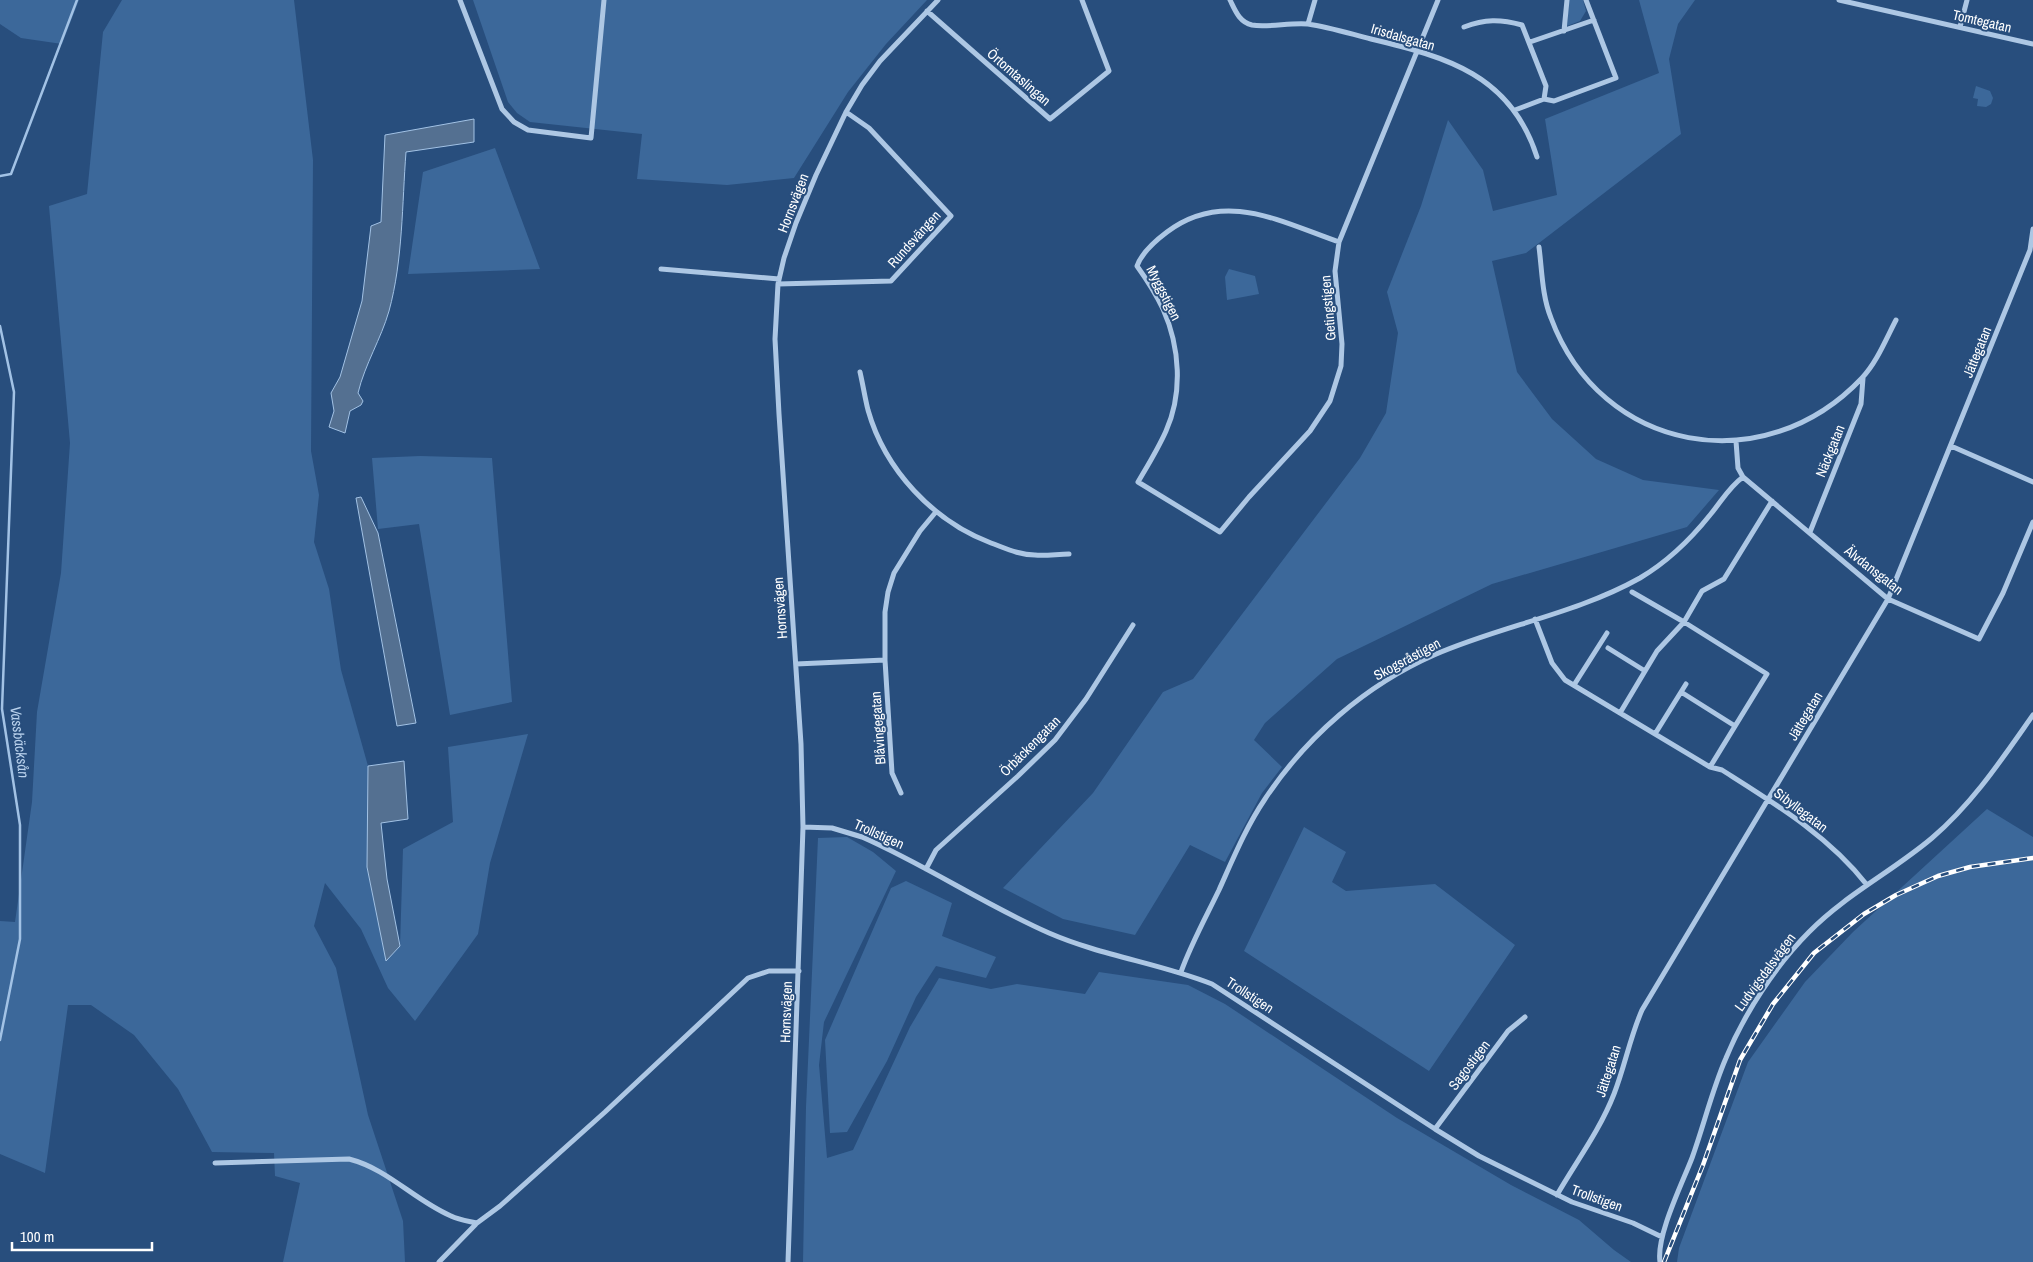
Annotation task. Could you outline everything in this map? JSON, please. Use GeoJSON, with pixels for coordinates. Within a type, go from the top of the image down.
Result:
{"type":"FeatureCollection","features":[{"type":"Feature","properties":{"kind":"street"},"geometry":{"type":"LineString","coordinates":[[460,0],[497,100],[507,116],[528,130],[591,138],[604,0]]}},
{"type":"Feature","properties":{"kind":"street","name":"Hornsvägen"},"geometry":{"type":"LineString","coordinates":[[788,1262],[803,827],[801,744],[778,414],[775,339],[779,281],[796,223],[846,112],[862,85],[880,61],[938,0]]}},
{"type":"Feature","properties":{"kind":"street","name":"Örtomtaslingan"},"geometry":{"type":"LineString","coordinates":[[927,11],[1050,119],[1109,71],[1082,0]]}},
{"type":"Feature","properties":{"kind":"street","name":"Irisdalsgatan"},"geometry":{"type":"LineString","coordinates":[[1230,0],[1237,14],[1252,25],[1308,24],[1416,50],[1446,62],[1484,81],[1515,110],[1530,134],[1537,157]]}},
{"type":"Feature","properties":{"kind":"street"},"geometry":{"type":"LineString","coordinates":[[1308,24],[1315,0]]}},
{"type":"Feature","properties":{"kind":"street","name":"Getingstigen"},"geometry":{"type":"LineString","coordinates":[[1220,532],[1249,497],[1310,431],[1330,401],[1341,366],[1342,344],[1335,272],[1339,242],[1438,0]]}},
{"type":"Feature","properties":{"kind":"street"},"geometry":{"type":"LineString","coordinates":[[1564,31],[1567,0]]}},
{"type":"Feature","properties":{"kind":"street"},"geometry":{"type":"LineString","coordinates":[[1515,110],[1544,99],[1554,101],[1616,78],[1586,0]]}},
{"type":"Feature","properties":{"kind":"street","name":"Tomtegatan"},"geometry":{"type":"LineString","coordinates":[[1839,0],[2033,44]]}},
{"type":"Feature","properties":{"kind":"street"},"geometry":{"type":"LineString","coordinates":[[1960,27],[1967,0]]}},
{"type":"Feature","properties":{"kind":"street"},"geometry":{"type":"LineString","coordinates":[[1464,27],[1482,20],[1506,21],[1522,25],[1546,86],[1544,99]]}},
{"type":"Feature","properties":{"kind":"street"},"geometry":{"type":"LineString","coordinates":[[1530,42],[1594,20]]}},
{"type":"Feature","properties":{"kind":"street","name":"Rundsvängen"},"geometry":{"type":"LineString","coordinates":[[779,281],[891,281],[951,216],[869,128],[846,112]]}},
{"type":"Feature","properties":{"kind":"street","name":"Myggstigen"},"geometry":{"type":"LineString","coordinates":[[1220,532],[1138,482],[1166,430],[1177,392],[1177,374],[1171,332],[1163,309],[1138,266],[1140,259],[1162,236],[1175,226],[1208,212],[1226,210],[1246,211],[1265,216],[1339,242]]}},
{"type":"Feature","properties":{"kind":"street","name":"Jättegatan"},"geometry":{"type":"LineString","coordinates":[[1557,1195],[1604,1117],[1611,1101],[1634,1028],[1642,1010],[1888,599],[2031,250],[2033,229]]}},
{"type":"Feature","properties":{"kind":"street"},"geometry":{"type":"LineString","coordinates":[[1540,247],[1544,287],[1550,316],[1571,358],[1598,391],[1627,414],[1653,428],[1691,439],[1712,442],[1736,441],[1778,432],[1812,417],[1836,401],[1863,377],[1877,356],[1896,320]]}},
{"type":"Feature","properties":{"kind":"street"},"geometry":{"type":"LineString","coordinates":[[661,269],[779,281]]}},
{"type":"Feature","properties":{"kind":"street"},"geometry":{"type":"LineString","coordinates":[[860,372],[868,410],[886,452],[911,488],[935,513],[974,537],[1017,552],[1034,555],[1069,554]]}},
{"type":"Feature","properties":{"kind":"street","name":"Näckgatan"},"geometry":{"type":"LineString","coordinates":[[1810,532],[1861,404],[1863,377]]}},
{"type":"Feature","properties":{"kind":"street"},"geometry":{"type":"LineString","coordinates":[[1736,441],[1738,468],[1742,477]]}},
{"type":"Feature","properties":{"kind":"street"},"geometry":{"type":"LineString","coordinates":[[1951,446],[2033,482]]}},
{"type":"Feature","properties":{"kind":"street","name":"Älvdansgatan"},"geometry":{"type":"LineString","coordinates":[[1742,477],[1888,599],[1979,639],[2003,593],[2033,522]]}},
{"type":"Feature","properties":{"kind":"street","name":"Skogsråstigen"},"geometry":{"type":"LineString","coordinates":[[1181,972],[1240,845],[1265,799],[1282,775],[1322,731],[1362,696],[1411,666],[1459,645],[1599,598],[1640,578],[1659,565],[1696,533],[1729,490],[1742,477]]}},
{"type":"Feature","properties":{"kind":"street"},"geometry":{"type":"LineString","coordinates":[[1620,713],[1658,651],[1684,622],[1702,591],[1724,579],[1772,501]]}},
{"type":"Feature","properties":{"kind":"street","name":"Blåvingegatan"},"geometry":{"type":"LineString","coordinates":[[901,793],[892,772],[885,660],[885,612],[888,592],[894,573],[920,531],[935,513]]}},
{"type":"Feature","properties":{"kind":"street"},"geometry":{"type":"LineString","coordinates":[[1632,592],[1767,674],[1710,767]]}},
{"type":"Feature","properties":{"kind":"street","name":"Sibyllegatan"},"geometry":{"type":"LineString","coordinates":[[1535,619],[1555,668],[1565,680],[1710,767],[1722,770],[1788,812],[1835,850],[1868,885]]}},
{"type":"Feature","properties":{"kind":"street","name":"Örbäckengatan"},"geometry":{"type":"LineString","coordinates":[[926,869],[936,850],[1055,740],[1086,700],[1133,625]]}},
{"type":"Feature","properties":{"kind":"street"},"geometry":{"type":"LineString","coordinates":[[1574,685],[1607,633]]}},
{"type":"Feature","properties":{"kind":"street"},"geometry":{"type":"LineString","coordinates":[[1608,648],[1645,671]]}},
{"type":"Feature","properties":{"kind":"street"},"geometry":{"type":"LineString","coordinates":[[796,664],[885,660]]}},
{"type":"Feature","properties":{"kind":"street"},"geometry":{"type":"LineString","coordinates":[[1655,734],[1686,684]]}},
{"type":"Feature","properties":{"kind":"street"},"geometry":{"type":"LineString","coordinates":[[1681,692],[1735,726]]}},
{"type":"Feature","properties":{"kind":"street","name":"Ludvigsdalsvägen"},"geometry":{"type":"LineString","coordinates":[[1660,1262],[1662,1237],[1726,1058],[1742,1024],[1787,957],[1809,931],[1834,909],[1932,838],[1951,821],[1991,775],[2033,715]]}},
{"type":"Feature","properties":{"kind":"street","name":"Trollstigen"},"geometry":{"type":"LineString","coordinates":[[803,827],[832,828],[877,843],[1050,934],[1107,954],[1181,972],[1212,984],[1479,1156],[1557,1195],[1632,1222],[1662,1237]]}},
{"type":"Feature","properties":{"kind":"street"},"geometry":{"type":"LineString","coordinates":[[439,1262],[477,1223],[500,1206],[605,1112],[748,978],[769,971],[799,971]]}},
{"type":"Feature","properties":{"kind":"street","name":"Sagostigen"},"geometry":{"type":"LineString","coordinates":[[1435,1129],[1508,1031],[1525,1017]]}},
{"type":"Feature","properties":{"kind":"street"},"geometry":{"type":"LineString","coordinates":[[215,1163],[349,1159],[364,1163],[378,1170],[436,1209],[452,1217],[477,1223]]}},
{"type":"Feature","properties":{"kind":"shaded area"},"geometry":{"type":"Polygon","coordinates":[[[0,0],[79,0],[62,44],[21,38],[0,24],[0,0]]]}},
{"type":"Feature","properties":{"kind":"shaded area"},"geometry":{"type":"Polygon","coordinates":[[[122,0],[294,0],[313,160],[311,451],[319,495],[314,542],[329,589],[341,670],[368,766],[367,867],[386,961],[400,946],[403,849],[453,822],[448,747],[528,734],[490,863],[478,934],[415,1021],[388,988],[361,929],[325,883],[314,926],[336,968],[368,1115],[403,1221],[405,1262],[283,1262],[300,1183],[275,1176],[274,1153],[212,1152],[178,1089],[134,1035],[91,1005],[68,1005],[45,1173],[0,1154],[0,921],[15,922],[32,802],[37,712],[61,573],[70,443],[49,206],[87,194],[103,32],[122,0]]]}},
{"type":"Feature","properties":{"kind":"shaded area"},"geometry":{"type":"Polygon","coordinates":[[[473,0],[927,0],[886,44],[848,92],[794,178],[727,185],[637,179],[642,134],[530,122],[517,113],[508,102],[473,0]]]}},
{"type":"Feature","properties":{"kind":"shaded area"},"geometry":{"type":"Polygon","coordinates":[[[1569,0],[1583,0],[1586,11],[1580,21],[1567,26],[1569,0]]]}},
{"type":"Feature","properties":{"kind":"shaded area"},"geometry":{"type":"Polygon","coordinates":[[[1639,0],[1695,0],[1678,24],[1669,59],[1681,134],[1526,253],[1492,261],[1517,372],[1552,419],[1596,459],[1643,480],[1719,490],[1687,527],[1492,584],[1337,659],[1265,723],[1254,740],[1282,767],[1262,793],[1225,862],[1190,845],[1135,935],[1063,919],[1003,888],[1093,793],[1163,692],[1193,679],[1360,458],[1386,413],[1398,333],[1387,292],[1421,206],[1448,120],[1483,170],[1493,211],[1557,195],[1545,119],[1659,73],[1639,0]]]}},
{"type":"Feature","properties":{"kind":"shaded area"},"geometry":{"type":"Polygon","coordinates":[[[1976,86],[1990,91],[1993,98],[1991,104],[1986,107],[1977,106],[1978,99],[1973,98],[1976,86]]]}},
{"type":"Feature","properties":{"kind":"shaded area"},"geometry":{"type":"Polygon","coordinates":[[[474,119],[474,142],[406,152],[397,272],[389,311],[361,382],[358,393],[363,401],[361,405],[350,411],[345,433],[329,427],[334,411],[331,393],[340,377],[362,301],[371,226],[381,222],[385,135],[474,119]]]}},
{"type":"Feature","properties":{"kind":"shaded area"},"geometry":{"type":"Polygon","coordinates":[[[495,148],[540,269],[408,274],[423,172],[495,148]]]}},
{"type":"Feature","properties":{"kind":"shaded area"},"geometry":{"type":"Polygon","coordinates":[[[1229,269],[1255,276],[1259,294],[1227,300],[1225,277],[1229,269]]]}},
{"type":"Feature","properties":{"kind":"shaded area"},"geometry":{"type":"Polygon","coordinates":[[[420,456],[492,458],[512,702],[450,715],[419,524],[378,529],[372,458],[420,456]]]}},
{"type":"Feature","properties":{"kind":"shaded area"},"geometry":{"type":"Polygon","coordinates":[[[361,497],[378,533],[416,723],[397,726],[356,498],[361,497]]]}},
{"type":"Feature","properties":{"kind":"shaded area"},"geometry":{"type":"Polygon","coordinates":[[[404,761],[408,819],[381,823],[387,879],[400,946],[386,961],[367,867],[368,766],[404,761]]]}},
{"type":"Feature","properties":{"kind":"shaded area"},"geometry":{"type":"Polygon","coordinates":[[[1987,809],[2033,837],[2033,1262],[1677,1262],[1679,1248],[1748,1062],[1805,982],[1853,932],[1987,809]]]}},
{"type":"Feature","properties":{"kind":"shaded area"},"geometry":{"type":"Polygon","coordinates":[[[1304,827],[1346,852],[1332,882],[1346,891],[1435,884],[1515,945],[1429,1071],[1244,951],[1304,827]]]}},
{"type":"Feature","properties":{"kind":"shaded area"},"geometry":{"type":"Polygon","coordinates":[[[847,837],[873,852],[896,871],[824,1022],[819,1065],[827,1158],[853,1150],[910,1027],[939,978],[991,989],[1017,984],[1085,994],[1099,972],[1188,985],[1225,1004],[1397,1118],[1511,1185],[1579,1220],[1631,1262],[803,1262],[806,1107],[818,838],[847,837]]]}},
{"type":"Feature","properties":{"kind":"shaded area"},"geometry":{"type":"Polygon","coordinates":[[[906,881],[952,903],[942,936],[996,957],[986,978],[936,966],[916,997],[887,1061],[847,1132],[830,1133],[825,1040],[891,888],[906,881]]]}},
{"type":"Feature","properties":{"kind":"waterway"},"geometry":{"type":"LineString","coordinates":[[0,176],[11,174],[77,0]]}},
{"type":"Feature","properties":{"kind":"waterway","name":"Vassbäcksån"},"geometry":{"type":"LineString","coordinates":[[0,326],[14,392],[2,709],[20,825],[20,939],[0,1040]]}},
{"type":"Feature","properties":{"kind":"railway"},"geometry":{"type":"LineString","coordinates":[[1664,1262],[1703,1165],[1740,1060],[1773,1004],[1814,953],[1864,914],[1896,895],[1938,876],[1970,867],[2033,858]]}}]}
